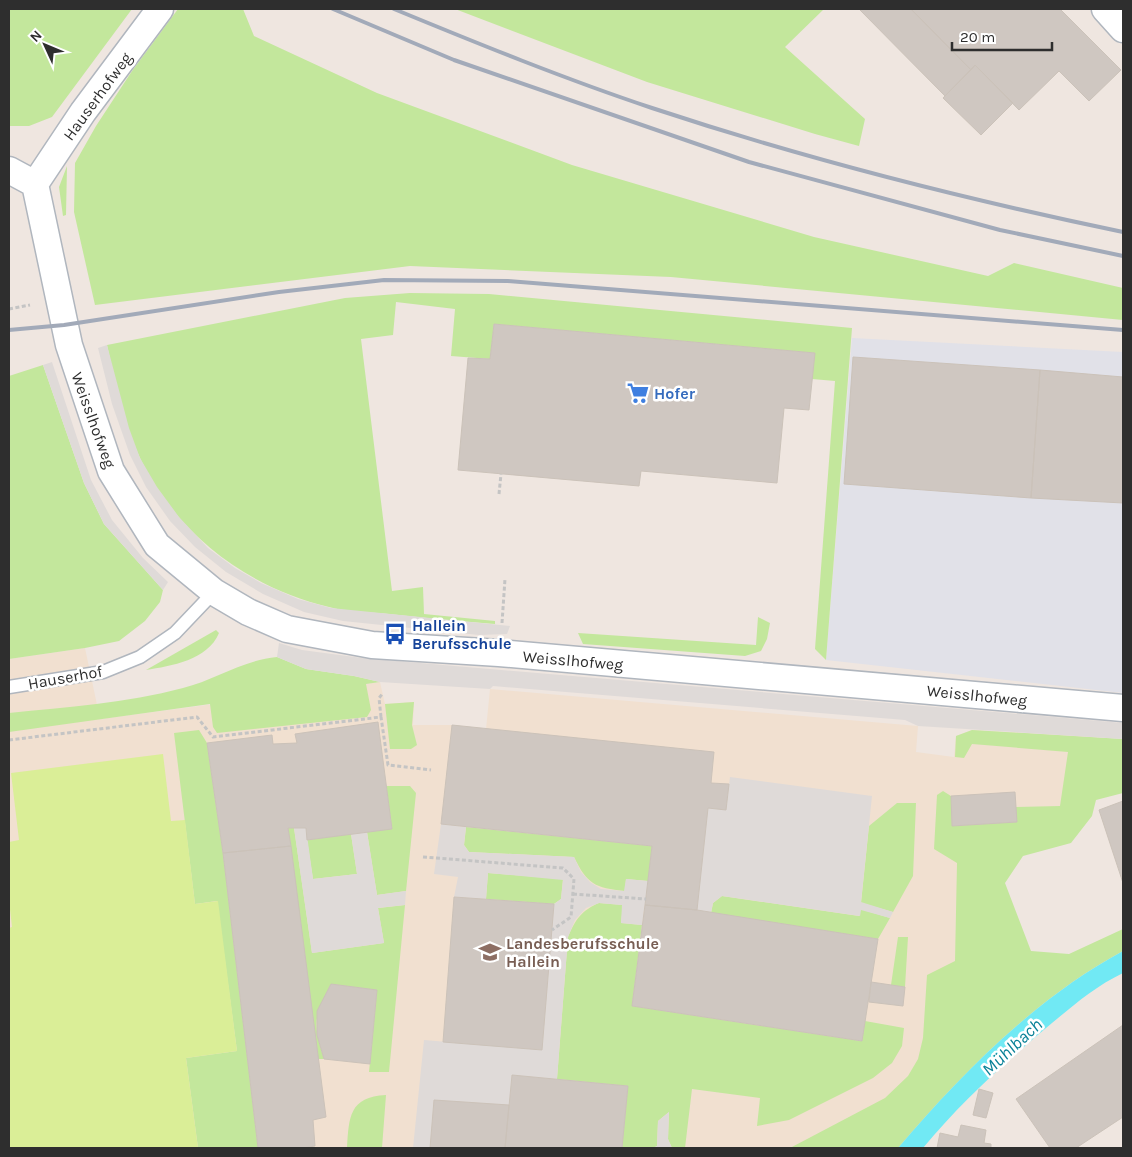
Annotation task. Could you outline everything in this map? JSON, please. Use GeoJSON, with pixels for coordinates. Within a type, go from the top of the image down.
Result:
{"type":"FeatureCollection","features":[{"type":"Feature","properties":{"kind":"street","name":"Hauserhofweg"},"geometry":{"type":"LineString","coordinates":[[36,184],[83,112],[160,9]]}},
{"type":"Feature","properties":{"kind":"street"},"geometry":{"type":"LineString","coordinates":[[1106,9],[1123,29]]}},
{"type":"Feature","properties":{"kind":"street"},"geometry":{"type":"LineString","coordinates":[[9,170],[36,184]]}},
{"type":"Feature","properties":{"kind":"street","name":"Weisslhofweg"},"geometry":{"type":"LineString","coordinates":[[36,184],[68,345],[111,471],[157,545],[214,592],[248,612],[287,629],[372,645],[499,653],[1123,708]]}},
{"type":"Feature","properties":{"kind":"lane","name":"Hauserhof"},"geometry":{"type":"LineString","coordinates":[[9,687],[104,672],[140,657],[176,633],[214,592]]}},
{"type":"Feature","properties":{"kind":"path"},"geometry":{"type":"LineString","coordinates":[[499,494],[501,474]]}},
{"type":"Feature","properties":{"kind":"path"},"geometry":{"type":"LineString","coordinates":[[501,630],[505,579]]}},
{"type":"Feature","properties":{"kind":"path"},"geometry":{"type":"LineString","coordinates":[[383,693],[379,698],[388,765],[431,770]]}},
{"type":"Feature","properties":{"kind":"path"},"geometry":{"type":"LineString","coordinates":[[9,740],[197,717],[213,737],[381,717]]}},
{"type":"Feature","properties":{"kind":"path"},"geometry":{"type":"LineString","coordinates":[[423,858],[562,868],[574,879],[571,917],[552,930]]}},
{"type":"Feature","properties":{"kind":"path"},"geometry":{"type":"LineString","coordinates":[[573,894],[646,899]]}},
{"type":"Feature","properties":{"kind":"shaded area"},"geometry":{"type":"Polygon","coordinates":[[[852,338],[1123,352],[1123,693],[826,660],[852,338]]]}},
{"type":"Feature","properties":{"kind":"shaded area"},"geometry":{"type":"Polygon","coordinates":[[[107,345],[129,428],[140,458],[157,487],[179,517],[208,548],[235,568],[261,583],[298,599],[331,608],[510,626],[507,634],[479,635],[343,621],[304,612],[263,594],[226,572],[195,547],[170,521],[146,487],[130,455],[112,404],[98,348],[107,345]]]}},
{"type":"Feature","properties":{"kind":"shaded area"},"geometry":{"type":"Polygon","coordinates":[[[52,362],[91,480],[112,520],[143,558],[168,582],[163,590],[104,524],[84,483],[43,365],[52,362]]]}},
{"type":"Feature","properties":{"kind":"shaded area"},"geometry":{"type":"Polygon","coordinates":[[[279,643],[302,650],[362,658],[1123,723],[1123,739],[918,726],[905,720],[493,686],[490,689],[380,682],[306,669],[277,657],[279,643]]]}},
{"type":"Feature","properties":{"kind":"shaded area","name":"Landesberufsschule Hallein"},"geometry":{"type":"Polygon","coordinates":[[[85,648],[100,719],[380,682],[385,704],[414,702],[413,725],[452,725],[486,729],[490,689],[918,726],[916,752],[954,757],[956,736],[972,730],[1097,737],[1082,825],[971,834],[970,1070],[898,1148],[9,1148],[9,659],[85,648]]]}},
{"type":"Feature","properties":{"kind":"shaded area"},"geometry":{"type":"Polygon","coordinates":[[[730,777],[872,796],[861,902],[893,912],[890,918],[861,910],[860,916],[722,896],[713,903],[711,913],[697,910],[708,808],[726,810],[730,777]]]}},
{"type":"Feature","properties":{"kind":"shaded area"},"geometry":{"type":"Polygon","coordinates":[[[441,824],[466,827],[464,845],[469,852],[574,857],[581,872],[590,882],[601,889],[624,891],[626,879],[648,881],[642,925],[621,923],[622,905],[599,903],[586,908],[575,920],[568,937],[557,1079],[512,1075],[509,1105],[434,1100],[430,1148],[413,1148],[424,1040],[542,1050],[554,904],[561,899],[563,880],[488,873],[486,899],[454,897],[458,877],[434,874],[441,824]]]}},
{"type":"Feature","properties":{"kind":"shaded area"},"geometry":{"type":"Polygon","coordinates":[[[294,828],[306,828],[313,879],[357,874],[351,834],[367,832],[377,895],[406,891],[405,905],[378,908],[384,943],[312,953],[294,828]]]}},
{"type":"Feature","properties":{"kind":"shaded area"},"geometry":{"type":"Polygon","coordinates":[[[669,1112],[668,1139],[672,1148],[653,1148],[657,1146],[658,1121],[669,1112]]]}},
{"type":"Feature","properties":{"kind":"green space"},"geometry":{"type":"Polygon","coordinates":[[[9,9],[132,9],[52,117],[29,126],[9,126],[9,9]]]}},
{"type":"Feature","properties":{"kind":"green space"},"geometry":{"type":"Polygon","coordinates":[[[178,9],[243,9],[254,36],[377,93],[572,165],[814,237],[988,276],[1014,263],[1123,288],[1123,320],[671,277],[410,266],[95,305],[74,212],[75,163],[96,126],[132,71],[178,9]]]}},
{"type":"Feature","properties":{"kind":"green space"},"geometry":{"type":"Polygon","coordinates":[[[455,9],[824,9],[785,47],[865,119],[859,146],[647,82],[455,9]]]}},
{"type":"Feature","properties":{"kind":"green space"},"geometry":{"type":"Polygon","coordinates":[[[67,166],[66,215],[63,216],[59,187],[67,166]]]}},
{"type":"Feature","properties":{"kind":"green space"},"geometry":{"type":"Polygon","coordinates":[[[410,293],[489,294],[852,328],[826,660],[815,649],[835,381],[812,379],[814,353],[494,324],[490,359],[451,356],[455,309],[396,302],[393,335],[361,339],[392,591],[423,587],[424,614],[495,621],[495,624],[329,607],[299,598],[243,572],[194,534],[173,511],[155,485],[134,445],[116,388],[107,345],[345,298],[410,293]]]}},
{"type":"Feature","properties":{"kind":"green space"},"geometry":{"type":"Polygon","coordinates":[[[43,365],[84,483],[104,524],[163,590],[160,602],[145,621],[119,641],[9,659],[9,376],[43,365]]]}},
{"type":"Feature","properties":{"kind":"green space"},"geometry":{"type":"Polygon","coordinates":[[[758,617],[770,623],[767,639],[761,651],[745,656],[583,644],[578,633],[756,645],[758,617]]]}},
{"type":"Feature","properties":{"kind":"green space"},"geometry":{"type":"Polygon","coordinates":[[[216,630],[219,633],[214,642],[198,656],[177,664],[146,670],[216,630]]]}},
{"type":"Feature","properties":{"kind":"green space"},"geometry":{"type":"Polygon","coordinates":[[[277,657],[306,669],[380,682],[366,684],[371,710],[367,717],[217,733],[213,727],[210,704],[9,732],[9,713],[96,704],[162,693],[195,684],[252,662],[277,657]]]}},
{"type":"Feature","properties":{"kind":"green space"},"geometry":{"type":"Polygon","coordinates":[[[414,702],[412,725],[417,745],[411,749],[390,749],[385,704],[414,702]]]}},
{"type":"Feature","properties":{"kind":"green space"},"geometry":{"type":"Polygon","coordinates":[[[199,730],[207,743],[223,853],[258,1148],[198,1148],[186,1058],[237,1051],[217,901],[195,904],[174,733],[199,730]]]}},
{"type":"Feature","properties":{"kind":"green space"},"geometry":{"type":"Polygon","coordinates":[[[972,730],[1123,739],[1123,793],[1096,800],[1092,816],[1071,843],[1023,856],[1005,883],[1031,951],[1069,954],[1123,929],[1123,951],[1060,991],[1030,1014],[974,1065],[898,1148],[790,1148],[885,1098],[908,1076],[918,1059],[923,1038],[927,975],[955,961],[957,863],[934,849],[937,795],[943,791],[951,796],[952,826],[1016,822],[1015,807],[1060,806],[1068,752],[972,744],[964,758],[955,757],[956,736],[972,730]]]}},
{"type":"Feature","properties":{"kind":"green space"},"geometry":{"type":"Polygon","coordinates":[[[163,754],[171,821],[185,820],[195,904],[218,901],[237,1051],[186,1058],[198,1148],[9,1148],[9,928],[12,927],[9,901],[9,842],[19,840],[11,773],[163,754]]]}},
{"type":"Feature","properties":{"kind":"green space"},"geometry":{"type":"Polygon","coordinates":[[[386,786],[410,786],[416,793],[406,891],[377,895],[367,832],[392,828],[386,786]]]}},
{"type":"Feature","properties":{"kind":"green space"},"geometry":{"type":"Polygon","coordinates":[[[897,803],[916,803],[913,876],[893,912],[861,903],[869,826],[897,803]]]}},
{"type":"Feature","properties":{"kind":"green space"},"geometry":{"type":"Polygon","coordinates":[[[466,827],[652,846],[648,881],[626,879],[625,891],[615,890],[599,886],[588,879],[574,857],[469,852],[464,845],[466,827]]]}},
{"type":"Feature","properties":{"kind":"green space"},"geometry":{"type":"Polygon","coordinates":[[[288,828],[294,828],[312,953],[384,943],[378,908],[405,905],[389,1072],[369,1072],[377,990],[331,984],[318,1013],[318,1037],[324,1059],[318,1059],[288,828]]]}},
{"type":"Feature","properties":{"kind":"green space"},"geometry":{"type":"Polygon","coordinates":[[[351,834],[357,874],[313,879],[307,840],[351,834]]]}},
{"type":"Feature","properties":{"kind":"green space"},"geometry":{"type":"Polygon","coordinates":[[[488,873],[563,879],[561,899],[554,904],[486,899],[488,873]]]}},
{"type":"Feature","properties":{"kind":"green space"},"geometry":{"type":"Polygon","coordinates":[[[722,896],[859,916],[860,909],[890,918],[878,939],[711,913],[713,903],[722,896]]]}},
{"type":"Feature","properties":{"kind":"green space"},"geometry":{"type":"Polygon","coordinates":[[[599,903],[623,905],[621,923],[642,925],[632,1006],[861,1041],[865,1021],[904,1028],[902,1046],[892,1063],[873,1078],[789,1120],[757,1126],[760,1098],[692,1089],[685,1148],[672,1148],[668,1139],[669,1112],[658,1121],[657,1146],[653,1148],[622,1148],[628,1086],[557,1079],[568,937],[580,916],[599,903]]]}},
{"type":"Feature","properties":{"kind":"green space"},"geometry":{"type":"Polygon","coordinates":[[[898,937],[908,937],[905,987],[891,985],[898,937]]]}},
{"type":"Feature","properties":{"kind":"green space"},"geometry":{"type":"Polygon","coordinates":[[[386,1095],[382,1148],[347,1148],[350,1118],[358,1104],[374,1097],[386,1095]]]}},
{"type":"Feature","properties":{"kind":"water","name":"Mühlbach"},"geometry":{"type":"Polygon","coordinates":[[[1123,951],[1123,973],[1086,996],[1018,1052],[968,1098],[923,1148],[898,1148],[974,1065],[1030,1014],[1091,970],[1123,951]]]}},
{"type":"Feature","properties":{"kind":"building"},"geometry":{"type":"Polygon","coordinates":[[[859,9],[911,9],[971,70],[945,96],[859,9]]]}},
{"type":"Feature","properties":{"kind":"building"},"geometry":{"type":"Polygon","coordinates":[[[911,9],[1060,9],[1121,70],[1089,101],[1059,71],[1019,110],[975,65],[971,70],[911,9]]]}},
{"type":"Feature","properties":{"kind":"building"},"geometry":{"type":"Polygon","coordinates":[[[975,65],[1013,103],[981,135],[943,98],[975,65]]]}},
{"type":"Feature","properties":{"kind":"building","name":"Hofer"},"geometry":{"type":"Polygon","coordinates":[[[494,324],[815,353],[809,410],[784,408],[777,483],[641,471],[639,486],[458,470],[468,358],[490,359],[494,324]]]}},
{"type":"Feature","properties":{"kind":"building"},"geometry":{"type":"Polygon","coordinates":[[[853,357],[1040,370],[1031,498],[844,484],[853,357]]]}},
{"type":"Feature","properties":{"kind":"building"},"geometry":{"type":"Polygon","coordinates":[[[1040,370],[1123,377],[1123,503],[1031,498],[1040,370]]]}},
{"type":"Feature","properties":{"kind":"building"},"geometry":{"type":"Polygon","coordinates":[[[378,722],[392,829],[307,840],[306,828],[288,828],[291,846],[223,853],[207,743],[272,735],[273,744],[297,743],[295,734],[378,722]]]}},
{"type":"Feature","properties":{"kind":"building"},"geometry":{"type":"Polygon","coordinates":[[[452,725],[714,752],[711,783],[729,784],[726,810],[708,808],[697,910],[645,905],[652,846],[441,824],[452,725]]]}},
{"type":"Feature","properties":{"kind":"building"},"geometry":{"type":"Polygon","coordinates":[[[1015,792],[1017,822],[952,826],[951,796],[1015,792]]]}},
{"type":"Feature","properties":{"kind":"building"},"geometry":{"type":"Polygon","coordinates":[[[1123,801],[1123,883],[1099,810],[1123,801]]]}},
{"type":"Feature","properties":{"kind":"building"},"geometry":{"type":"Polygon","coordinates":[[[291,846],[326,1117],[313,1120],[315,1146],[303,1148],[258,1148],[223,853],[291,846]]]}},
{"type":"Feature","properties":{"kind":"building"},"geometry":{"type":"Polygon","coordinates":[[[454,897],[554,904],[542,1050],[443,1042],[454,897]]]}},
{"type":"Feature","properties":{"kind":"building"},"geometry":{"type":"Polygon","coordinates":[[[645,905],[697,910],[878,939],[862,1041],[632,1006],[645,905]]]}},
{"type":"Feature","properties":{"kind":"building"},"geometry":{"type":"Polygon","coordinates":[[[871,982],[905,987],[903,1006],[869,1002],[871,982]]]}},
{"type":"Feature","properties":{"kind":"building"},"geometry":{"type":"Polygon","coordinates":[[[331,984],[377,990],[370,1064],[324,1059],[317,1035],[317,1011],[331,984]]]}},
{"type":"Feature","properties":{"kind":"building"},"geometry":{"type":"Polygon","coordinates":[[[1123,1025],[1123,1117],[1076,1148],[1050,1148],[1016,1099],[1123,1025]]]}},
{"type":"Feature","properties":{"kind":"building"},"geometry":{"type":"Polygon","coordinates":[[[512,1075],[628,1086],[622,1148],[505,1148],[512,1075]]]}},
{"type":"Feature","properties":{"kind":"building"},"geometry":{"type":"Polygon","coordinates":[[[979,1089],[993,1093],[986,1118],[973,1115],[979,1089]]]}},
{"type":"Feature","properties":{"kind":"building"},"geometry":{"type":"Polygon","coordinates":[[[434,1100],[509,1105],[505,1148],[430,1148],[434,1100]]]}},
{"type":"Feature","properties":{"kind":"building"},"geometry":{"type":"Polygon","coordinates":[[[961,1125],[986,1130],[984,1143],[991,1144],[991,1148],[937,1148],[940,1133],[958,1137],[961,1125]]]}},
{"type":"Feature","properties":{"kind":"railway"},"geometry":{"type":"LineString","coordinates":[[333,9],[454,60],[749,162],[1000,230],[1123,256]]}},
{"type":"Feature","properties":{"kind":"railway"},"geometry":{"type":"LineString","coordinates":[[394,9],[619,97],[710,127],[886,177],[1004,206],[1123,232]]}},
{"type":"Feature","properties":{"kind":"railway"},"geometry":{"type":"LineString","coordinates":[[9,330],[64,325],[279,292],[384,280],[508,281],[1123,330]]}},
{"type":"Feature","properties":{"kind":"place","name":"Hofer"},"geometry":{"type":"Point","coordinates":[638,393]}},
{"type":"Feature","properties":{"kind":"place","name":"Hallein Berufsschule"},"geometry":{"type":"Point","coordinates":[395,634]}},
{"type":"Feature","properties":{"kind":"place","name":"Landesberufsschule Hallein"},"geometry":{"type":"Point","coordinates":[490,952]}}]}
